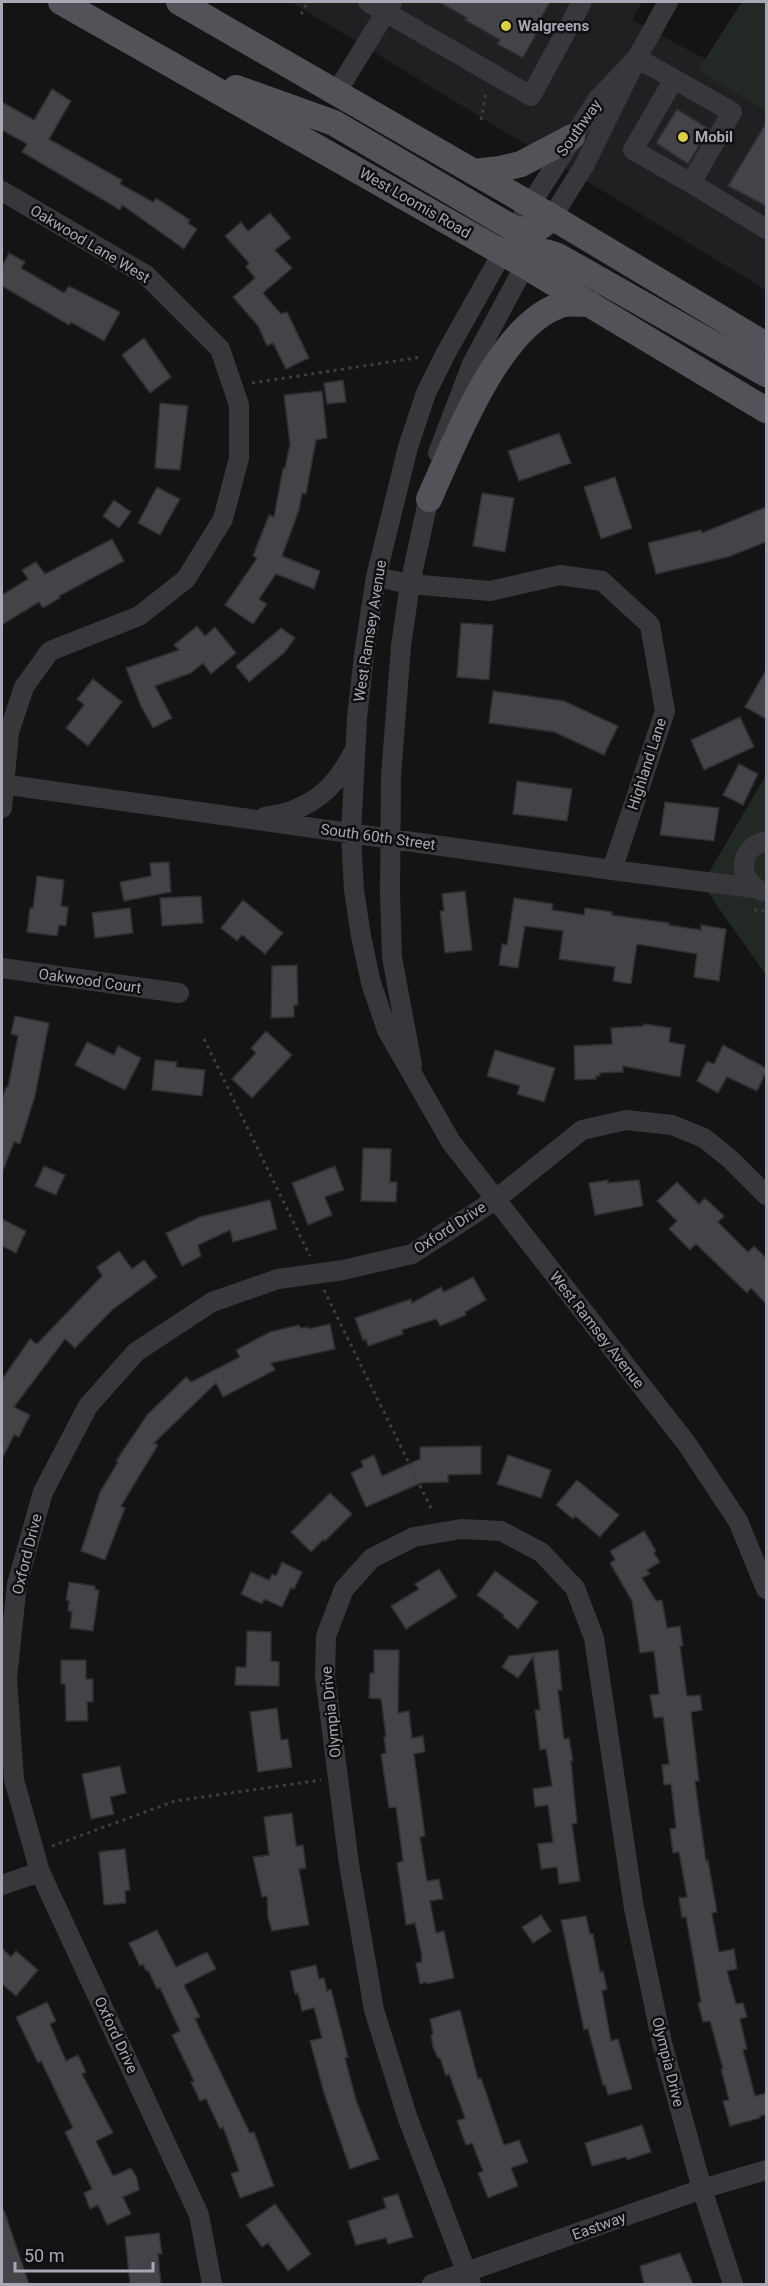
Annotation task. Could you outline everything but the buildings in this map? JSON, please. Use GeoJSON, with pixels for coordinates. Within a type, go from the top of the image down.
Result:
{"type":"FeatureCollection","features":[{"type":"Feature","properties":{"kind":"main road","name":"West Loomis Road"},"geometry":{"type":"LineString","coordinates":[[62,2],[520,256],[590,304],[766,410]]}},
{"type":"Feature","properties":{"kind":"main road"},"geometry":{"type":"LineString","coordinates":[[180,2],[530,204],[766,345]]}},
{"type":"Feature","properties":{"kind":"main road"},"geometry":{"type":"LineString","coordinates":[[171,64],[334,123],[516,230],[538,228],[552,217]]}},
{"type":"Feature","properties":{"kind":"main road"},"geometry":{"type":"LineString","coordinates":[[474,172],[521,164],[572,137]]}},
{"type":"Feature","properties":{"kind":"main road"},"geometry":{"type":"LineString","coordinates":[[520,256],[558,256],[766,374]]}},
{"type":"Feature","properties":{"kind":"main road"},"geometry":{"type":"LineString","coordinates":[[429,499],[471,407],[491,372],[510,346],[541,315],[556,306],[590,304]]}},
{"type":"Feature","properties":{"kind":"street"},"geometry":{"type":"LineString","coordinates":[[368,2],[389,6],[531,96],[582,2]]}},
{"type":"Feature","properties":{"kind":"street","name":"Southway"},"geometry":{"type":"LineString","coordinates":[[552,217],[584,166],[637,57],[668,2]]}},
{"type":"Feature","properties":{"kind":"street"},"geometry":{"type":"LineString","coordinates":[[336,93],[389,6]]}},
{"type":"Feature","properties":{"kind":"street"},"geometry":{"type":"LineString","coordinates":[[637,57],[732,112],[691,183]]}},
{"type":"Feature","properties":{"kind":"street","name":"Southway"},"geometry":{"type":"LineString","coordinates":[[530,204],[597,100],[637,57]]}},
{"type":"Feature","properties":{"kind":"street"},"geometry":{"type":"LineString","coordinates":[[674,79],[633,150],[766,230]]}},
{"type":"Feature","properties":{"kind":"street","name":"Oakwood Lane West"},"geometry":{"type":"LineString","coordinates":[[2,191],[146,275],[220,349],[239,405],[239,458],[223,519],[186,579],[139,615],[50,651],[24,687],[9,732],[2,808]]}},
{"type":"Feature","properties":{"kind":"street","name":"West Ramsey Avenue"},"geometry":{"type":"LineString","coordinates":[[415,1079],[392,957],[391,776],[395,707],[410,584],[436,460],[472,364],[520,256],[516,230],[530,204]]}},
{"type":"Feature","properties":{"kind":"street","name":"West Ramsey Avenue"},"geometry":{"type":"LineString","coordinates":[[552,217],[446,352],[426,393],[408,447],[376,578],[364,655],[351,834],[354,890],[361,936],[371,983],[387,1030],[451,1142],[687,1444],[738,1521],[766,1589]]}},
{"type":"Feature","properties":{"kind":"street","name":"Highland Lane"},"geometry":{"type":"LineString","coordinates":[[376,578],[410,584],[490,591],[560,575],[602,581],[650,625],[665,711],[612,870]]}},
{"type":"Feature","properties":{"kind":"street"},"geometry":{"type":"LineString","coordinates":[[249,819],[277,816],[304,806],[315,799],[343,774],[356,748]]}},
{"type":"Feature","properties":{"kind":"street","name":"South 60th Street"},"geometry":{"type":"LineString","coordinates":[[3,784],[760,890]]}},
{"type":"Feature","properties":{"kind":"street","name":"South 60th Street"},"geometry":{"type":"LineString","coordinates":[[760,890],[748,881],[744,873],[745,856],[756,844],[766,841]]}},
{"type":"Feature","properties":{"kind":"street","name":"Oakwood Court"},"geometry":{"type":"LineString","coordinates":[[2,968],[179,993]]}},
{"type":"Feature","properties":{"kind":"street","name":"Oxford Drive"},"geometry":{"type":"LineString","coordinates":[[212,2284],[199,2215],[40,1872],[14,1780],[8,1666],[17,1584],[43,1492],[88,1406],[136,1352],[212,1302],[278,1279],[343,1270],[412,1254],[495,1200],[582,1130],[626,1119],[672,1125],[704,1138],[766,1195]]}},
{"type":"Feature","properties":{"kind":"street","name":"Olympia Drive"},"geometry":{"type":"LineString","coordinates":[[469,2279],[408,2119],[374,2010],[349,1864],[325,1676],[326,1636],[344,1589],[372,1558],[414,1537],[461,1529],[501,1531],[542,1552],[574,1588],[594,1638],[634,1908],[662,2043],[702,2189],[733,2284]]}},
{"type":"Feature","properties":{"kind":"street"},"geometry":{"type":"LineString","coordinates":[[2,1885],[40,1872]]}},
{"type":"Feature","properties":{"kind":"street","name":"Eastway"},"geometry":{"type":"LineString","coordinates":[[432,2284],[469,2279],[702,2189],[766,2170]]}},
{"type":"Feature","properties":{"kind":"path"},"geometry":{"type":"LineString","coordinates":[[301,14],[308,2]]}},
{"type":"Feature","properties":{"kind":"path"},"geometry":{"type":"LineString","coordinates":[[481,120],[490,72]]}},
{"type":"Feature","properties":{"kind":"path"},"geometry":{"type":"LineString","coordinates":[[233,386],[422,357]]}},
{"type":"Feature","properties":{"kind":"path"},"geometry":{"type":"LineString","coordinates":[[204,1039],[311,1259]]}},
{"type":"Feature","properties":{"kind":"path"},"geometry":{"type":"LineString","coordinates":[[320,1283],[431,1508]]}},
{"type":"Feature","properties":{"kind":"path"},"geometry":{"type":"LineString","coordinates":[[47,1848],[175,1801],[339,1777]]}},
{"type":"Feature","properties":{"kind":"shaded area"},"geometry":{"type":"Polygon","coordinates":[[[291,2],[642,2],[632,20],[766,91],[766,290],[291,2]]]}},
{"type":"Feature","properties":{"kind":"shaded area"},"geometry":{"type":"Polygon","coordinates":[[[742,2],[766,2],[766,111],[698,70],[742,2]]]}},
{"type":"Feature","properties":{"kind":"shaded area"},"geometry":{"type":"Polygon","coordinates":[[[766,775],[766,975],[702,884],[766,775]]]}},
{"type":"Feature","properties":{"kind":"place","name":"Walgreens"},"geometry":{"type":"Point","coordinates":[506,26]}},
{"type":"Feature","properties":{"kind":"place","name":"Mobil"},"geometry":{"type":"Point","coordinates":[683,137]}}]}
